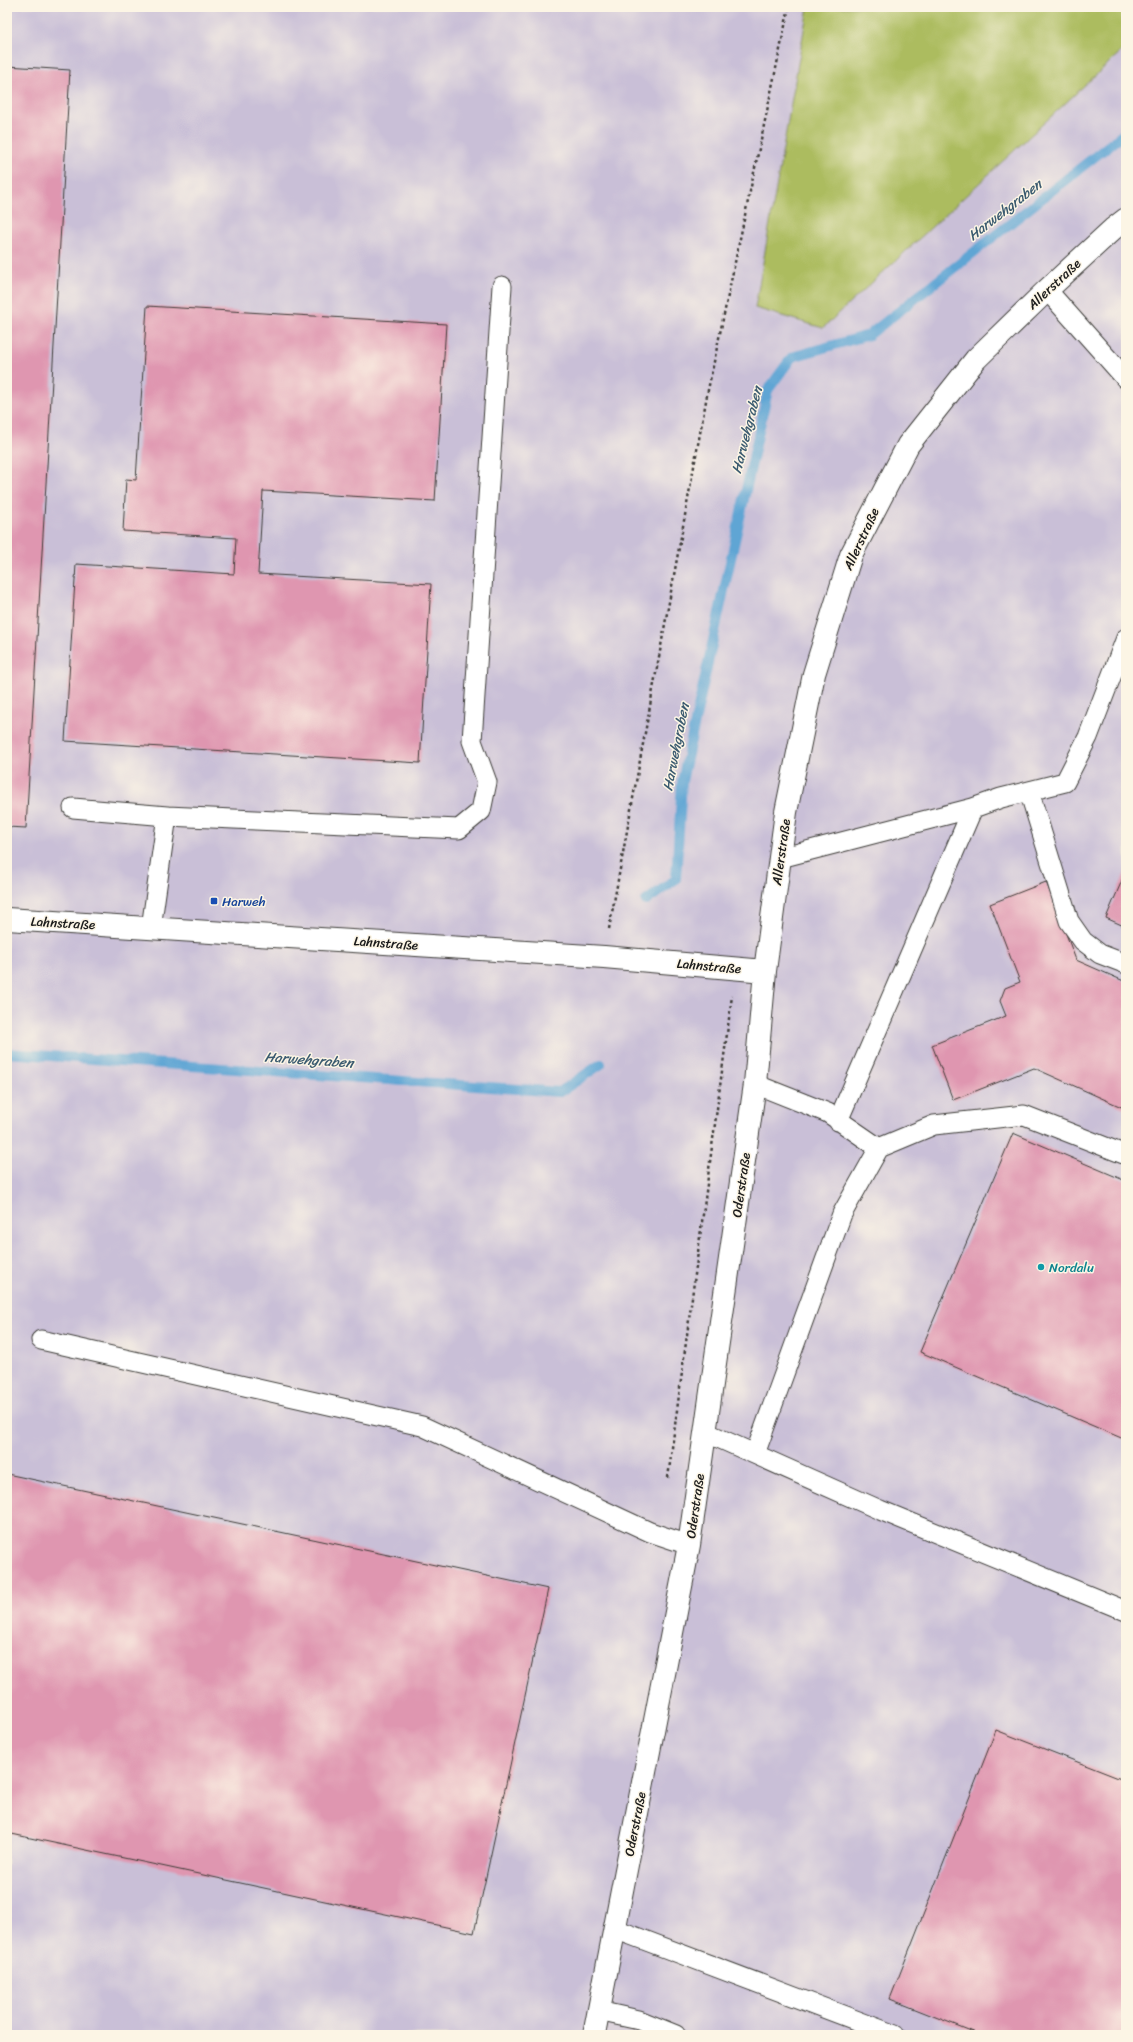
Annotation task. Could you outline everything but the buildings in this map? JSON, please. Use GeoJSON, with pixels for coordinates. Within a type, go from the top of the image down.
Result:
{"type":"FeatureCollection","features":[{"type":"Feature","properties":{"kind":"street","name":"Allerstraße"},"geometry":{"type":"LineString","coordinates":[[765,971],[786,812],[814,674],[851,556],[908,445],[976,359],[1047,290],[1113,229],[1126,219]]}},
{"type":"Feature","properties":{"kind":"street","name":"Lahnstraße"},"geometry":{"type":"LineString","coordinates":[[7,919],[604,957],[735,967],[765,971]]}},
{"type":"Feature","properties":{"kind":"street","name":"Oderstraße"},"geometry":{"type":"LineString","coordinates":[[594,2035],[689,1545],[756,1084],[765,971]]}},
{"type":"Feature","properties":{"kind":"lane"},"geometry":{"type":"LineString","coordinates":[[72,808],[167,816],[459,829],[481,810],[486,782],[472,741],[502,286]]}},
{"type":"Feature","properties":{"kind":"lane"},"geometry":{"type":"LineString","coordinates":[[1047,290],[1126,379]]}},
{"type":"Feature","properties":{"kind":"lane"},"geometry":{"type":"LineString","coordinates":[[780,858],[1065,782],[1088,737],[1126,638]]}},
{"type":"Feature","properties":{"kind":"lane"},"geometry":{"type":"LineString","coordinates":[[1029,791],[1069,921],[1083,941],[1100,954],[1126,964]]}},
{"type":"Feature","properties":{"kind":"lane"},"geometry":{"type":"LineString","coordinates":[[838,1121],[972,808]]}},
{"type":"Feature","properties":{"kind":"lane"},"geometry":{"type":"LineString","coordinates":[[151,928],[167,816]]}},
{"type":"Feature","properties":{"kind":"lane"},"geometry":{"type":"LineString","coordinates":[[756,1084],[828,1113],[879,1148]]}},
{"type":"Feature","properties":{"kind":"lane"},"geometry":{"type":"LineString","coordinates":[[755,1454],[842,1214],[879,1148],[934,1125],[1024,1115],[1126,1155]]}},
{"type":"Feature","properties":{"kind":"lane"},"geometry":{"type":"LineString","coordinates":[[41,1340],[422,1426],[650,1532],[689,1545]]}},
{"type":"Feature","properties":{"kind":"lane"},"geometry":{"type":"LineString","coordinates":[[705,1432],[880,1510],[1126,1611]]}},
{"type":"Feature","properties":{"kind":"lane"},"geometry":{"type":"LineString","coordinates":[[614,1929],[895,2035]]}},
{"type":"Feature","properties":{"kind":"lane"},"geometry":{"type":"LineString","coordinates":[[598,2010],[639,2020],[676,2035]]}},
{"type":"Feature","properties":{"kind":"path"},"geometry":{"type":"LineString","coordinates":[[604,957],[708,390],[789,7]]}},
{"type":"Feature","properties":{"kind":"path"},"geometry":{"type":"LineString","coordinates":[[668,1480],[735,967]]}},
{"type":"Feature","properties":{"kind":"shaded area"},"geometry":{"type":"Polygon","coordinates":[[[7,7],[808,7],[755,307],[823,328],[1126,47],[1126,2035],[7,2035],[7,7]]]}},
{"type":"Feature","properties":{"kind":"green space"},"geometry":{"type":"Polygon","coordinates":[[[808,7],[1126,7],[1126,47],[823,328],[755,308],[808,7]]]}},
{"type":"Feature","properties":{"kind":"waterway","name":"Harwehgraben"},"geometry":{"type":"LineString","coordinates":[[646,901],[676,879],[682,781],[768,390],[792,357],[869,335],[1126,132]]}},
{"type":"Feature","properties":{"kind":"waterway","name":"Harwehgraben"},"geometry":{"type":"LineString","coordinates":[[7,1053],[560,1092],[601,1064]]}},
{"type":"Feature","properties":{"kind":"place","name":"Harweh"},"geometry":{"type":"Point","coordinates":[214,901]}},
{"type":"Feature","properties":{"kind":"place","name":"Nordalu"},"geometry":{"type":"Point","coordinates":[1041,1267]}}]}
